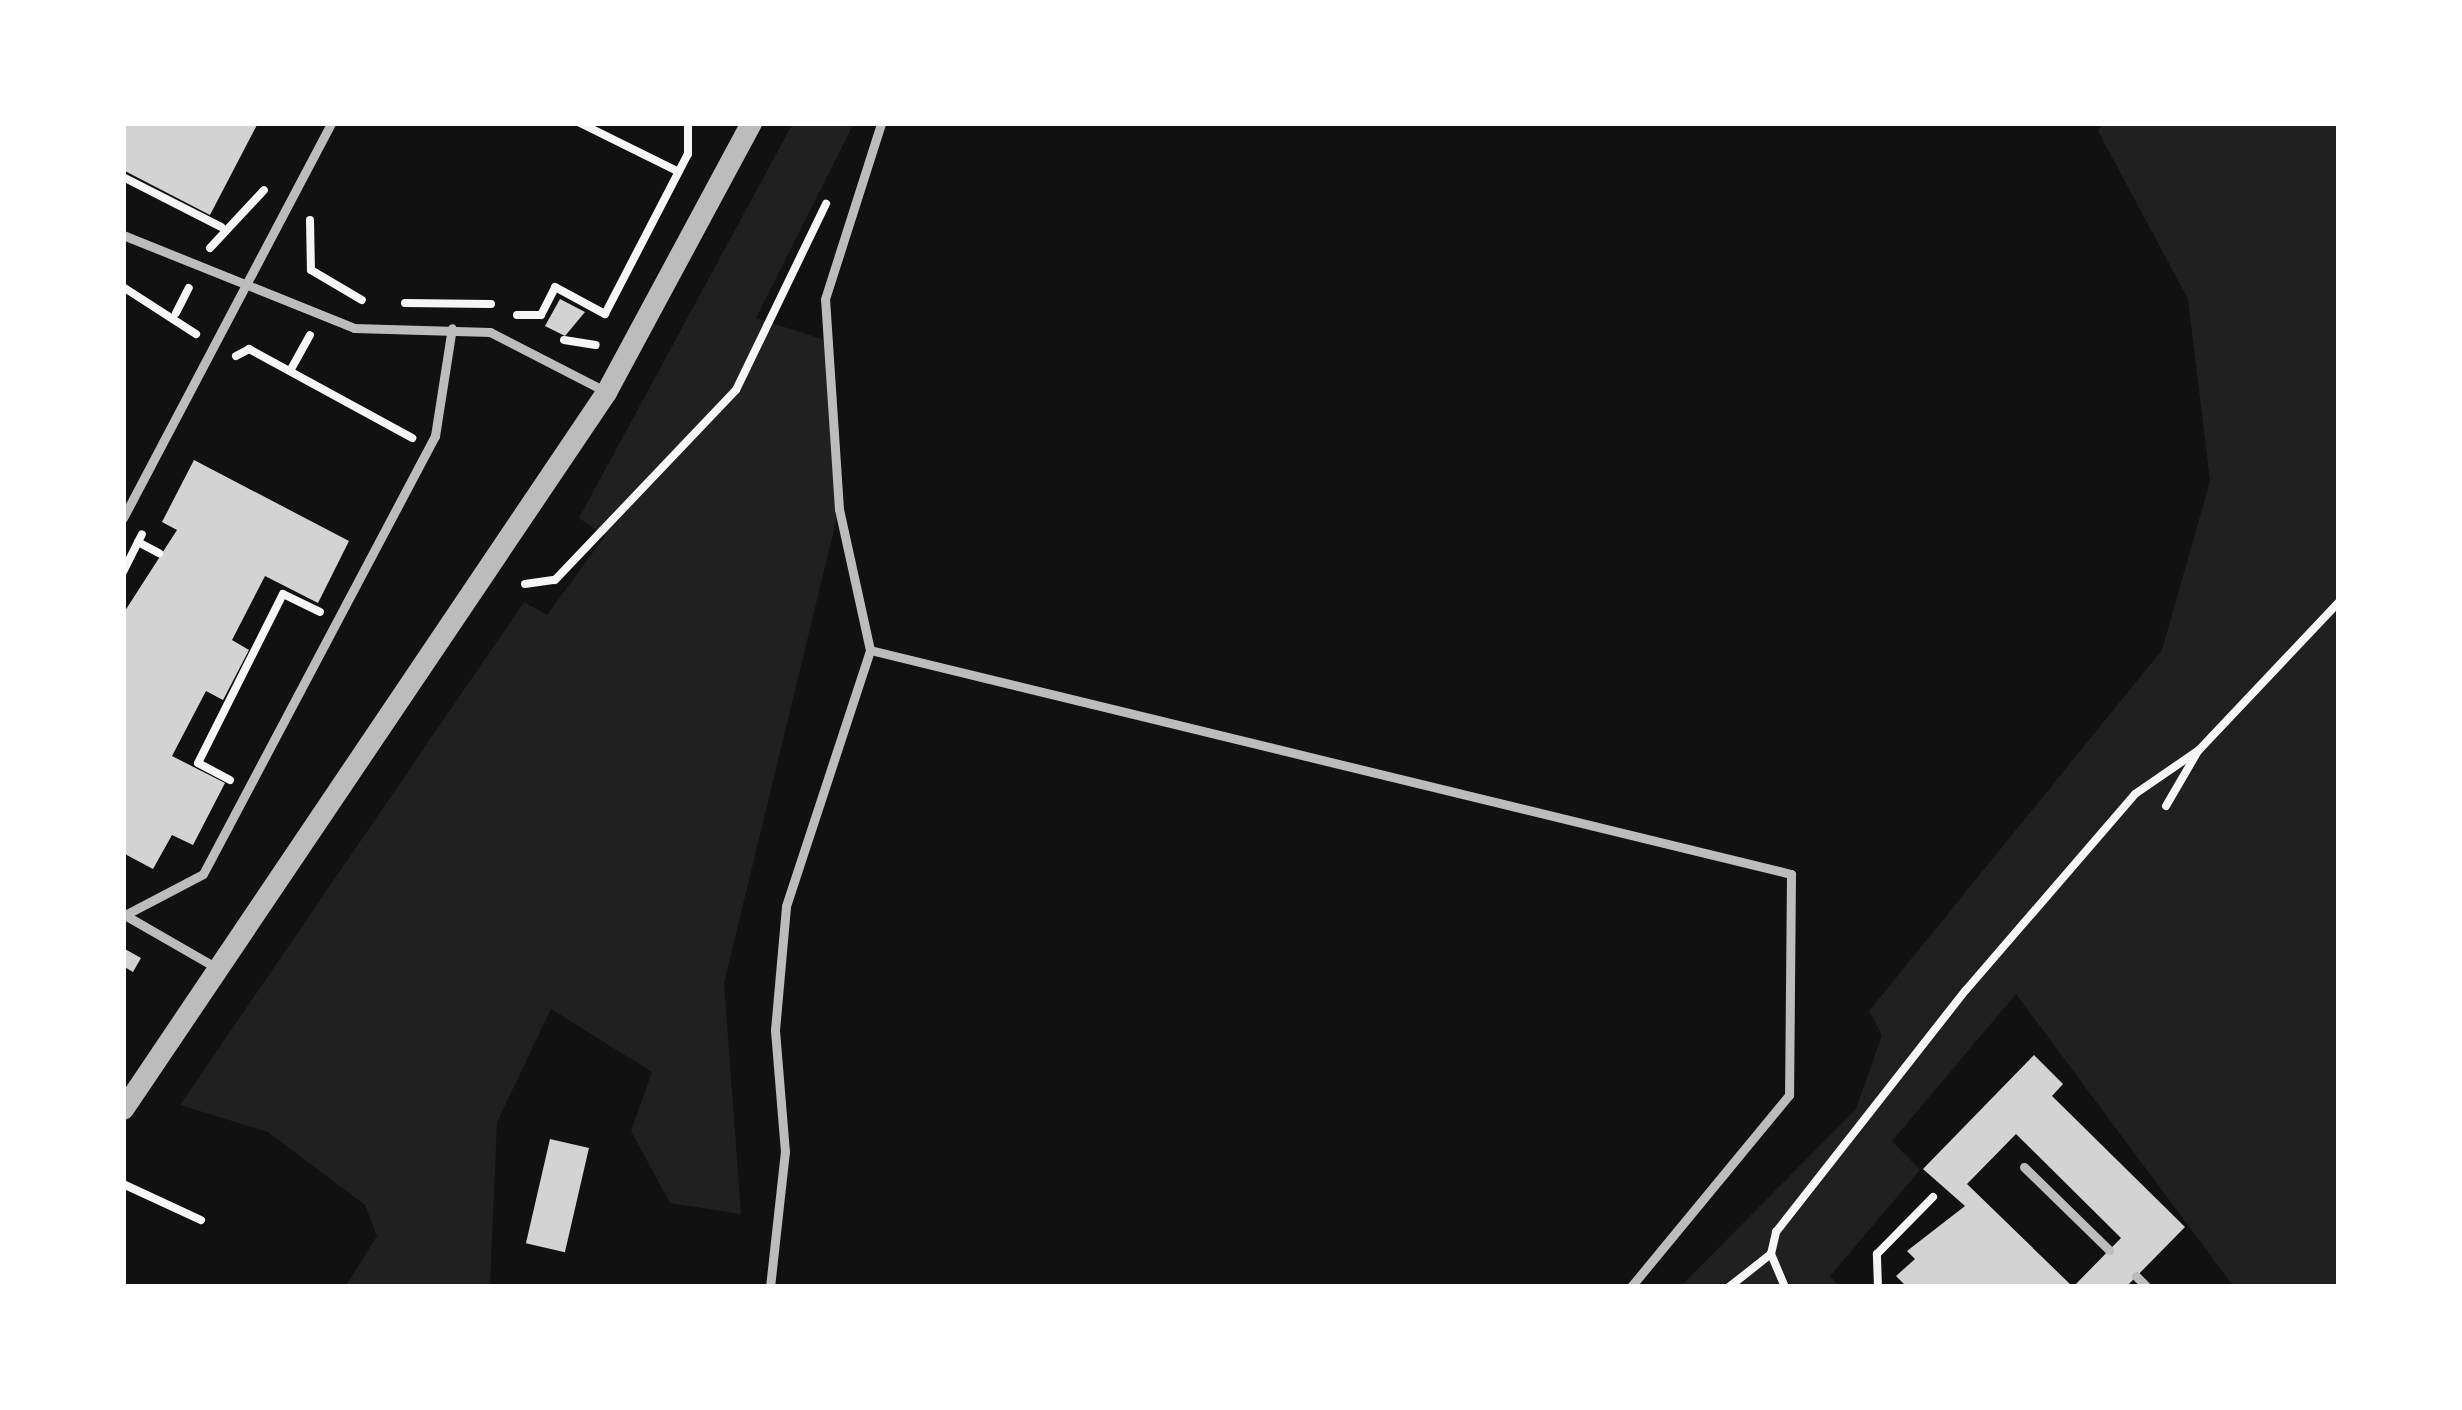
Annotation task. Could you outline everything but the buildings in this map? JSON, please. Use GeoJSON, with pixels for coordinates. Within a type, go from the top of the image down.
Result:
{"type":"FeatureCollection","features":[{"type":"Feature","properties":{"kind":"street"},"geometry":{"type":"LineString","coordinates":[[123,1109],[606,392],[751,123]]}},
{"type":"Feature","properties":{"kind":"lane"},"geometry":{"type":"LineString","coordinates":[[123,518],[331,123]]}},
{"type":"Feature","properties":{"kind":"lane"},"geometry":{"type":"LineString","coordinates":[[770,1287],[782,1227],[775,1030],[787,905],[870,650],[839,509],[825,299],[881,123]]}},
{"type":"Feature","properties":{"kind":"lane"},"geometry":{"type":"LineString","coordinates":[[123,235],[252,279],[384,335],[452,328],[517,341],[606,392]]}},
{"type":"Feature","properties":{"kind":"lane"},"geometry":{"type":"LineString","coordinates":[[124,915],[202,874],[429,447],[452,328]]}},
{"type":"Feature","properties":{"kind":"lane"},"geometry":{"type":"LineString","coordinates":[[870,650],[1791,874],[1789,1094],[1630,1287]]}},
{"type":"Feature","properties":{"kind":"lane"},"geometry":{"type":"LineString","coordinates":[[124,915],[218,968]]}},
{"type":"Feature","properties":{"kind":"lane"},"geometry":{"type":"LineString","coordinates":[[2024,1167],[2109,1250]]}},
{"type":"Feature","properties":{"kind":"lane"},"geometry":{"type":"LineString","coordinates":[[2136,1276],[2147,1287]]}},
{"type":"Feature","properties":{"kind":"path"},"geometry":{"type":"LineString","coordinates":[[580,123],[679,172]]}},
{"type":"Feature","properties":{"kind":"path"},"geometry":{"type":"LineString","coordinates":[[517,315],[541,315],[555,287],[605,314],[679,172],[688,123]]}},
{"type":"Feature","properties":{"kind":"path"},"geometry":{"type":"LineString","coordinates":[[123,177],[221,227],[273,174]]}},
{"type":"Feature","properties":{"kind":"path"},"geometry":{"type":"LineString","coordinates":[[525,584],[555,580],[736,390],[836,184]]}},
{"type":"Feature","properties":{"kind":"path"},"geometry":{"type":"LineString","coordinates":[[311,220],[303,250],[336,286]]}},
{"type":"Feature","properties":{"kind":"path"},"geometry":{"type":"LineString","coordinates":[[123,286],[191,332]]}},
{"type":"Feature","properties":{"kind":"path"},"geometry":{"type":"LineString","coordinates":[[290,371],[314,328]]}},
{"type":"Feature","properties":{"kind":"path"},"geometry":{"type":"LineString","coordinates":[[249,349],[429,447]]}},
{"type":"Feature","properties":{"kind":"path"},"geometry":{"type":"LineString","coordinates":[[138,542],[159,553]]}},
{"type":"Feature","properties":{"kind":"path"},"geometry":{"type":"LineString","coordinates":[[221,797],[230,779],[198,763],[283,594],[338,621]]}},
{"type":"Feature","properties":{"kind":"path"},"geometry":{"type":"LineString","coordinates":[[2166,806],[2199,750],[2339,602]]}},
{"type":"Feature","properties":{"kind":"path"},"geometry":{"type":"LineString","coordinates":[[1785,1287],[1771,1254],[1776,1232],[1966,990],[2135,794],[2170,760],[2199,750]]}},
{"type":"Feature","properties":{"kind":"path"},"geometry":{"type":"LineString","coordinates":[[123,1184],[200,1220]]}},
{"type":"Feature","properties":{"kind":"path"},"geometry":{"type":"LineString","coordinates":[[1877,1287],[1877,1254],[1934,1197]]}},
{"type":"Feature","properties":{"kind":"path"},"geometry":{"type":"LineString","coordinates":[[1729,1287],[1771,1254]]}},
{"type":"Feature","properties":{"kind":"shaded area"},"geometry":{"type":"Polygon","coordinates":[[[793,123],[854,123],[756,318],[825,340],[839,509],[724,983],[741,1214],[670,1203],[631,1131],[652,1072],[551,1009],[497,1122],[490,1287],[345,1287],[377,1236],[365,1205],[268,1132],[180,1105],[524,602],[547,615],[605,536],[579,518],[793,123]]]}},
{"type":"Feature","properties":{"kind":"shaded area"},"geometry":{"type":"Polygon","coordinates":[[[2104,123],[2339,123],[2339,1287],[2234,1287],[2016,994],[1892,1141],[1920,1170],[1830,1276],[1840,1287],[1680,1287],[1856,1109],[1882,1035],[1869,1011],[2162,650],[2210,481],[2188,299],[2098,131],[2104,123]]]}}]}
